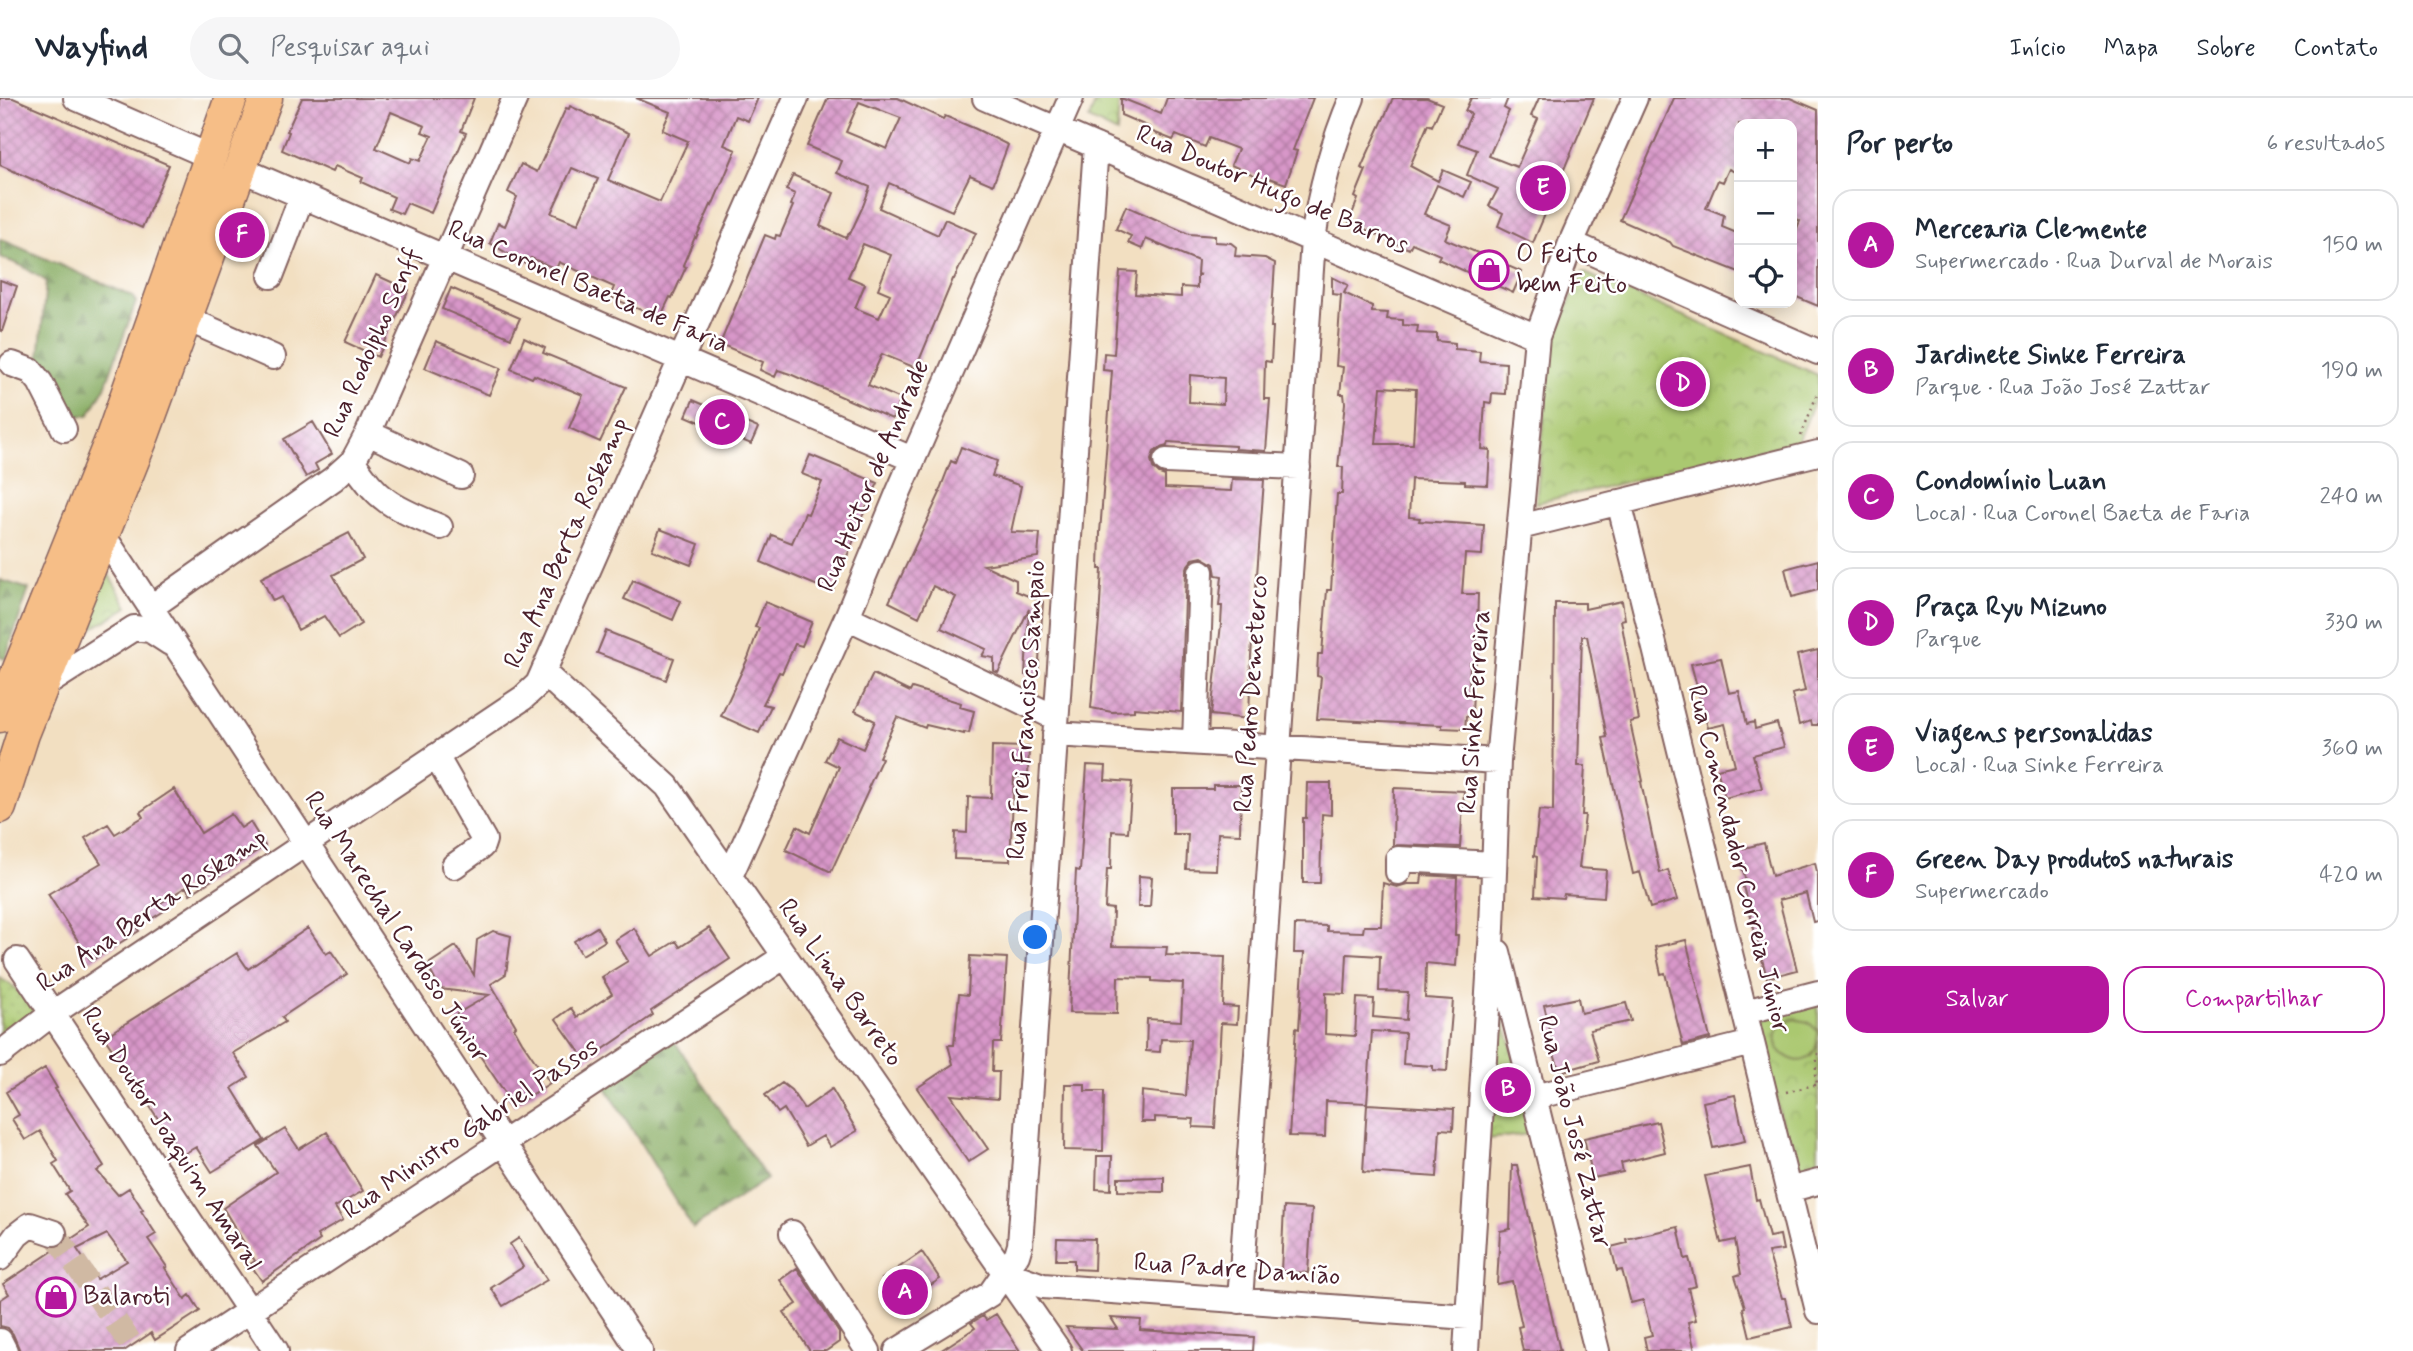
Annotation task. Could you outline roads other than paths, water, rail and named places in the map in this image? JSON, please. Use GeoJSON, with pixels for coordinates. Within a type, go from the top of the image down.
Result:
{"type":"FeatureCollection","features":[{"type":"Feature","properties":{"kind":"main road"},"geometry":{"type":"LineString","coordinates":[[0,716],[111,440],[231,98]]}},
{"type":"Feature","properties":{"kind":"main road"},"geometry":{"type":"LineString","coordinates":[[0,807],[41,687],[103,535],[266,98]]}},
{"type":"Feature","properties":{"kind":"street"},"geometry":{"type":"LineString","coordinates":[[76,98],[211,157]]}},
{"type":"Feature","properties":{"kind":"street","name":"Rua Rodolpho Senff"},"geometry":{"type":"LineString","coordinates":[[150,608],[333,479],[353,461],[368,433],[515,98]]}},
{"type":"Feature","properties":{"kind":"street","name":"Rua Ana Berta Roskamp"},"geometry":{"type":"LineString","coordinates":[[0,1054],[53,1013],[523,698],[538,684],[796,98]]}},
{"type":"Feature","properties":{"kind":"street","name":"Rua Doutor Hugo de Barros"},"geometry":{"type":"LineString","coordinates":[[985,98],[1536,337]]}},
{"type":"Feature","properties":{"kind":"street","name":"Rua Heitor de Andrade"},"geometry":{"type":"LineString","coordinates":[[730,876],[847,617],[912,459],[1071,98]]}},
{"type":"Feature","properties":{"kind":"street","name":"Rua Pedro Demeterco"},"geometry":{"type":"LineString","coordinates":[[1240,1301],[1313,240],[1323,180],[1352,98]]}},
{"type":"Feature","properties":{"kind":"street","name":"Rua Sinke Ferreira"},"geometry":{"type":"LineString","coordinates":[[1466,1351],[1492,928],[1498,761],[1536,337],[1571,243],[1635,98]]}},
{"type":"Feature","properties":{"kind":"street","name":"Rua Frei Francisco Sampaio"},"geometry":{"type":"LineString","coordinates":[[897,1351],[990,1294],[1017,1255],[1020,1245],[1096,146]]}},
{"type":"Feature","properties":{"kind":"street","name":"Rua Coronel Baeta de Faria"},"geometry":{"type":"LineString","coordinates":[[240,169],[912,459]]}},
{"type":"Feature","properties":{"kind":"street"},"geometry":{"type":"LineString","coordinates":[[271,276],[302,196]]}},
{"type":"Feature","properties":{"kind":"street"},"geometry":{"type":"LineString","coordinates":[[1571,243],[1818,352]]}},
{"type":"Feature","properties":{"kind":"street"},"geometry":{"type":"LineString","coordinates":[[185,318],[273,357]]}},
{"type":"Feature","properties":{"kind":"street"},"geometry":{"type":"LineString","coordinates":[[12,364],[31,371],[40,382],[64,429]]}},
{"type":"Feature","properties":{"kind":"street"},"geometry":{"type":"LineString","coordinates":[[368,433],[461,475]]}},
{"type":"Feature","properties":{"kind":"street"},"geometry":{"type":"LineString","coordinates":[[1520,527],[1808,448]]}},
{"type":"Feature","properties":{"kind":"street"},"geometry":{"type":"LineString","coordinates":[[353,461],[379,497],[391,506],[440,527]]}},
{"type":"Feature","properties":{"kind":"street"},"geometry":{"type":"LineString","coordinates":[[1166,461],[1298,467]]}},
{"type":"Feature","properties":{"kind":"street","name":"Rua Comendador Correia Júnior"},"geometry":{"type":"LineString","coordinates":[[1619,502],[1818,1311]]}},
{"type":"Feature","properties":{"kind":"street","name":"Rua Marechal Cardoso Júnior"},"geometry":{"type":"LineString","coordinates":[[103,535],[640,1351]]}},
{"type":"Feature","properties":{"kind":"street"},"geometry":{"type":"LineString","coordinates":[[1195,743],[1201,572]]}},
{"type":"Feature","properties":{"kind":"street"},"geometry":{"type":"LineString","coordinates":[[847,617],[1056,726],[1195,743],[1498,761]]}},
{"type":"Feature","properties":{"kind":"street"},"geometry":{"type":"LineString","coordinates":[[41,687],[134,628],[150,630],[174,645]]}},
{"type":"Feature","properties":{"kind":"street","name":"Rua Lima Barreto"},"geometry":{"type":"LineString","coordinates":[[544,673],[667,786],[1059,1351]]}},
{"type":"Feature","properties":{"kind":"street"},"geometry":{"type":"LineString","coordinates":[[436,756],[484,841],[482,846],[454,866]]}},
{"type":"Feature","properties":{"kind":"street"},"geometry":{"type":"LineString","coordinates":[[1398,872],[1398,859],[1494,864]]}},
{"type":"Feature","properties":{"kind":"street","name":"Rua João José Zattar"},"geometry":{"type":"LineString","coordinates":[[1492,928],[1597,1351]]}},
{"type":"Feature","properties":{"kind":"street","name":"Rua Ministro Gabriel Passos"},"geometry":{"type":"LineString","coordinates":[[190,1351],[785,956]]}},
{"type":"Feature","properties":{"kind":"street","name":"Rua Doutor Joaquim Amaral"},"geometry":{"type":"LineString","coordinates":[[17,960],[276,1351]]}},
{"type":"Feature","properties":{"kind":"street"},"geometry":{"type":"LineString","coordinates":[[1745,1012],[1818,993]]}},
{"type":"Feature","properties":{"kind":"street"},"geometry":{"type":"LineString","coordinates":[[1534,1097],[1752,1043]]}},
{"type":"Feature","properties":{"kind":"street"},"geometry":{"type":"LineString","coordinates":[[1788,1190],[1818,1182]]}},
{"type":"Feature","properties":{"kind":"street"},"geometry":{"type":"LineString","coordinates":[[0,1258],[17,1235],[30,1225],[54,1233]]}},
{"type":"Feature","properties":{"kind":"street"},"geometry":{"type":"LineString","coordinates":[[792,1233],[868,1351]]}},
{"type":"Feature","properties":{"kind":"street","name":"Rua Padre Damião"},"geometry":{"type":"LineString","coordinates":[[1004,1272],[1043,1286],[1468,1317]]}},
{"type":"Feature","properties":{"kind":"street"},"geometry":{"type":"LineString","coordinates":[[0,1341],[5,1351]]}},
{"type":"Feature","properties":{"kind":"tunnel"},"geometry":{"type":"LineString","coordinates":[[54,1233],[136,1351]]}},
{"type":"Feature","properties":{"kind":"place","name":"Viagens personalidas"},"geometry":{"type":"Point","coordinates":[1543,188]}},
{"type":"Feature","properties":{"kind":"place","name":"Green Day produtos naturais"},"geometry":{"type":"Point","coordinates":[242,235]}},
{"type":"Feature","properties":{"kind":"place","name":"O Feito bem Feito"},"geometry":{"type":"Point","coordinates":[1489,270]}},
{"type":"Feature","properties":{"kind":"place","name":"Praça Ryu Mizuno"},"geometry":{"type":"Point","coordinates":[1683,384]}},
{"type":"Feature","properties":{"kind":"place","name":"Condomínio Luan"},"geometry":{"type":"Point","coordinates":[722,422]}},
{"type":"Feature","properties":{"kind":"place","name":"Jardinete Sinke Ferreira"},"geometry":{"type":"Point","coordinates":[1508,1090]}},
{"type":"Feature","properties":{"kind":"place","name":"Mercearia Clemente"},"geometry":{"type":"Point","coordinates":[905,1292]}},
{"type":"Feature","properties":{"kind":"place","name":"Balaroti"},"geometry":{"type":"Point","coordinates":[56,1297]}}]}
